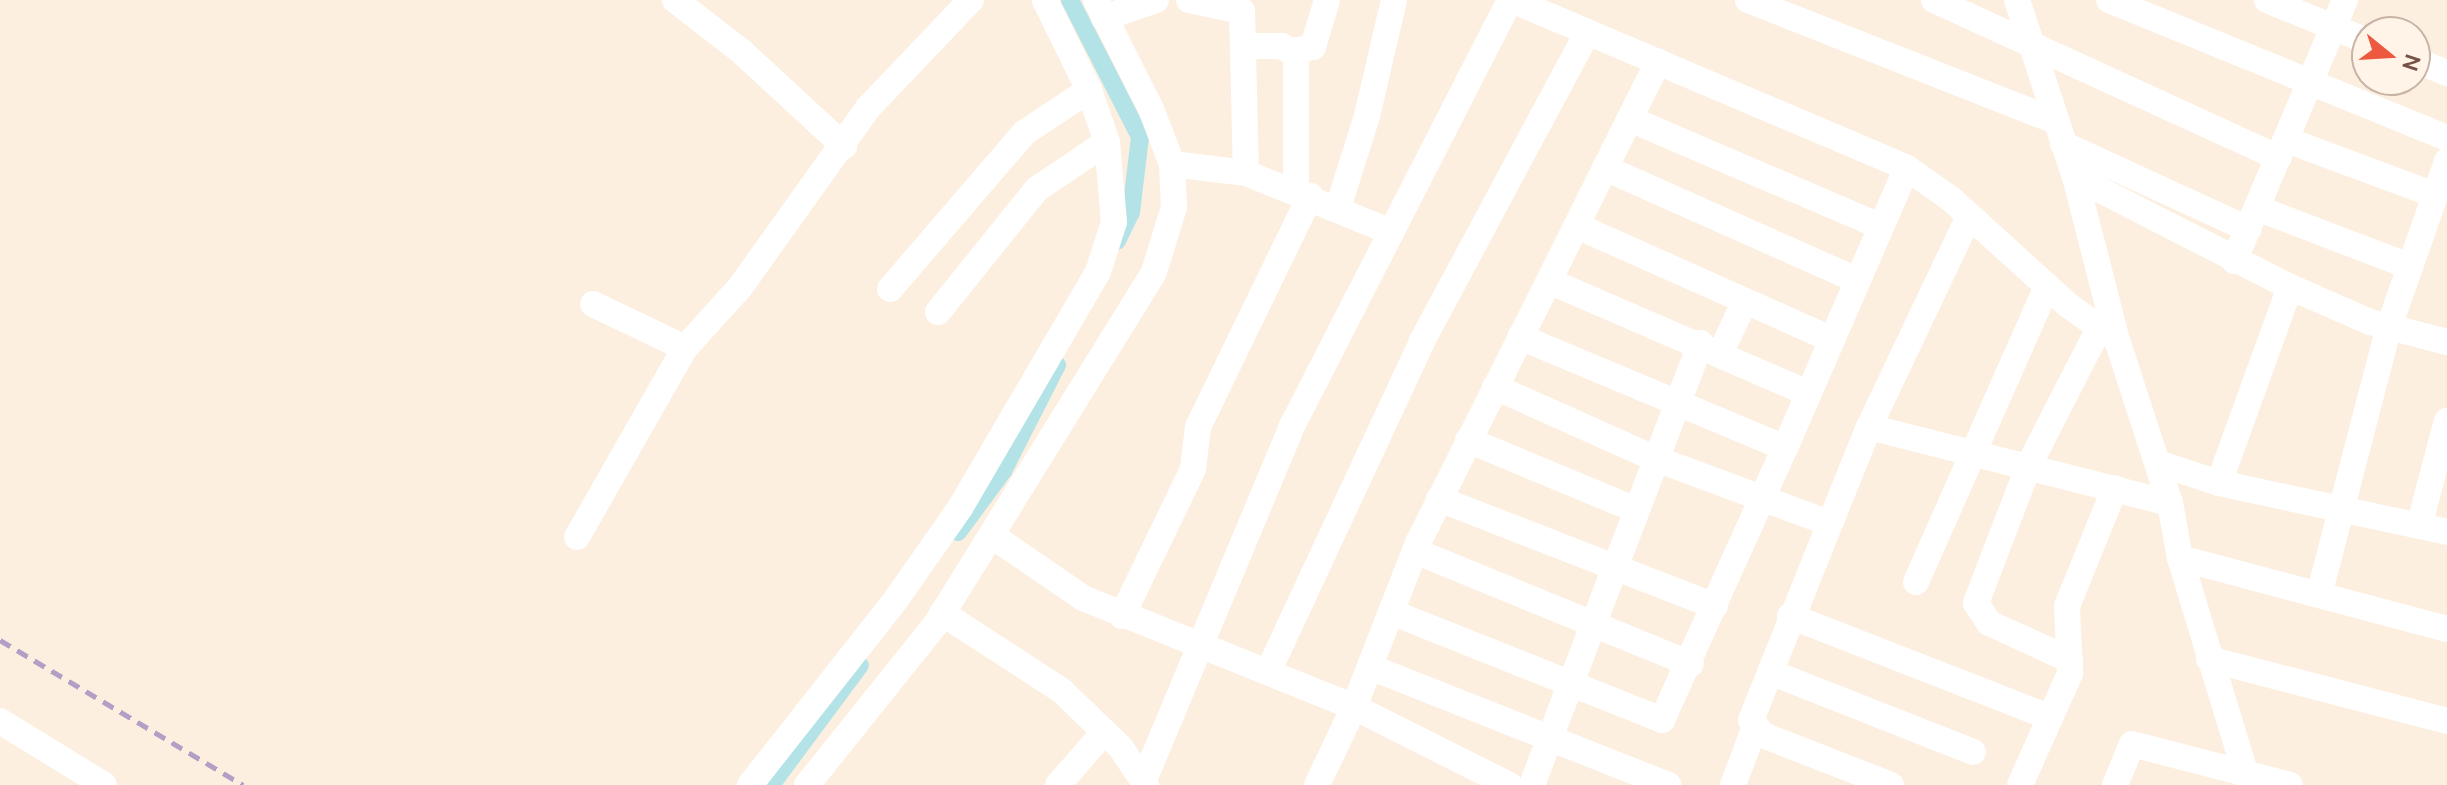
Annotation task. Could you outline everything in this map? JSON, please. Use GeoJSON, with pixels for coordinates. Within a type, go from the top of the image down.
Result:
{"type":"FeatureCollection","features":[{"type":"Feature","properties":{"kind":"street"},"geometry":{"type":"LineString","coordinates":[[675,0],[742,52],[844,146]]}},
{"type":"Feature","properties":{"kind":"street"},"geometry":{"type":"LineString","coordinates":[[577,537],[685,348],[741,286],[902,68],[971,0]]}},
{"type":"Feature","properties":{"kind":"street"},"geometry":{"type":"LineString","coordinates":[[750,785],[906,585],[1057,350],[1098,272],[1114,222],[1107,142],[1089,90],[1045,0]]}},
{"type":"Feature","properties":{"kind":"street"},"geometry":{"type":"LineString","coordinates":[[807,785],[942,613],[1154,272],[1174,207],[1172,164],[1151,109],[1100,9],[1156,0]]}},
{"type":"Feature","properties":{"kind":"street"},"geometry":{"type":"LineString","coordinates":[[1189,0],[1221,2],[1242,11],[1246,173]]}},
{"type":"Feature","properties":{"kind":"street"},"geometry":{"type":"LineString","coordinates":[[1244,46],[1294,51],[1313,47],[1327,0]]}},
{"type":"Feature","properties":{"kind":"street"},"geometry":{"type":"LineString","coordinates":[[1338,208],[1367,116],[1394,0]]}},
{"type":"Feature","properties":{"kind":"street"},"geometry":{"type":"LineString","coordinates":[[942,613],[1062,691],[1104,732],[1145,783],[1291,428],[1511,0],[1907,168],[1969,216],[2047,286],[2108,334]]}},
{"type":"Feature","properties":{"kind":"street"},"geometry":{"type":"LineString","coordinates":[[1748,0],[2053,120]]}},
{"type":"Feature","properties":{"kind":"street"},"geometry":{"type":"LineString","coordinates":[[1934,0],[2283,149],[2435,195]]}},
{"type":"Feature","properties":{"kind":"street"},"geometry":{"type":"LineString","coordinates":[[2017,0],[2053,120],[2075,177],[2108,334],[2158,463],[2170,503],[2180,558],[2248,780]]}},
{"type":"Feature","properties":{"kind":"street"},"geometry":{"type":"LineString","coordinates":[[2109,0],[2312,80],[2447,138]]}},
{"type":"Feature","properties":{"kind":"street"},"geometry":{"type":"LineString","coordinates":[[2269,0],[2351,34]]}},
{"type":"Feature","properties":{"kind":"street"},"geometry":{"type":"LineString","coordinates":[[2234,261],[2345,0]]}},
{"type":"Feature","properties":{"kind":"street"},"geometry":{"type":"LineString","coordinates":[[1268,672],[1422,341],[1587,33]]}},
{"type":"Feature","properties":{"kind":"street"},"geometry":{"type":"LineString","coordinates":[[1122,616],[1193,469],[1198,427],[1303,193],[1294,51]]}},
{"type":"Feature","properties":{"kind":"street"},"geometry":{"type":"LineString","coordinates":[[1317,785],[1354,707],[1415,551],[1439,499],[1658,62]]}},
{"type":"Feature","properties":{"kind":"street"},"geometry":{"type":"LineString","coordinates":[[890,289],[1024,133],[1089,90]]}},
{"type":"Feature","properties":{"kind":"street"},"geometry":{"type":"LineString","coordinates":[[1630,119],[1880,226]]}},
{"type":"Feature","properties":{"kind":"street"},"geometry":{"type":"LineString","coordinates":[[938,312],[1013,212],[1058,172],[1107,142]]}},
{"type":"Feature","properties":{"kind":"street"},"geometry":{"type":"LineString","coordinates":[[2063,144],[2252,219],[2409,266]]}},
{"type":"Feature","properties":{"kind":"street"},"geometry":{"type":"LineString","coordinates":[[2319,595],[2389,327],[2447,161]]}},
{"type":"Feature","properties":{"kind":"street"},"geometry":{"type":"LineString","coordinates":[[1172,164],[1246,173],[1303,193],[1391,232]]}},
{"type":"Feature","properties":{"kind":"street"},"geometry":{"type":"LineString","coordinates":[[1605,168],[1856,280]]}},
{"type":"Feature","properties":{"kind":"street"},"geometry":{"type":"LineString","coordinates":[[1391,612],[1662,720],[1691,664],[1758,501],[1785,448],[1907,168]]}},
{"type":"Feature","properties":{"kind":"street"},"geometry":{"type":"LineString","coordinates":[[2075,177],[2290,287],[2389,327],[2447,342]]}},
{"type":"Feature","properties":{"kind":"street"},"geometry":{"type":"LineString","coordinates":[[1733,785],[1754,729],[1751,720],[1790,616],[1869,427],[1969,216]]}},
{"type":"Feature","properties":{"kind":"street"},"geometry":{"type":"LineString","coordinates":[[1577,226],[1831,339]]}},
{"type":"Feature","properties":{"kind":"street"},"geometry":{"type":"LineString","coordinates":[[1549,281],[1711,348],[1808,393]]}},
{"type":"Feature","properties":{"kind":"street"},"geometry":{"type":"LineString","coordinates":[[1916,582],[2047,286]]}},
{"type":"Feature","properties":{"kind":"street"},"geometry":{"type":"LineString","coordinates":[[2219,483],[2290,287]]}},
{"type":"Feature","properties":{"kind":"street"},"geometry":{"type":"LineString","coordinates":[[1532,785],[1677,404],[1711,348],[1745,301]]}},
{"type":"Feature","properties":{"kind":"street"},"geometry":{"type":"LineString","coordinates":[[593,304],[685,348]]}},
{"type":"Feature","properties":{"kind":"street"},"geometry":{"type":"LineString","coordinates":[[2070,660],[1989,623],[1976,603],[2029,465],[2108,334]]}},
{"type":"Feature","properties":{"kind":"street"},"geometry":{"type":"LineString","coordinates":[[1520,337],[1785,448]]}},
{"type":"Feature","properties":{"kind":"street"},"geometry":{"type":"LineString","coordinates":[[1495,387],[1758,501],[1829,523]]}},
{"type":"Feature","properties":{"kind":"street"},"geometry":{"type":"LineString","coordinates":[[2419,526],[2447,421]]}},
{"type":"Feature","properties":{"kind":"street"},"geometry":{"type":"LineString","coordinates":[[1869,427],[2170,503]]}},
{"type":"Feature","properties":{"kind":"street"},"geometry":{"type":"LineString","coordinates":[[1468,440],[1636,510]]}},
{"type":"Feature","properties":{"kind":"street"},"geometry":{"type":"LineString","coordinates":[[2158,463],[2219,483],[2447,532]]}},
{"type":"Feature","properties":{"kind":"street"},"geometry":{"type":"LineString","coordinates":[[2020,785],[2049,717],[2058,710],[2070,660],[2067,606],[2115,488]]}},
{"type":"Feature","properties":{"kind":"street"},"geometry":{"type":"LineString","coordinates":[[1439,499],[1715,606]]}},
{"type":"Feature","properties":{"kind":"street"},"geometry":{"type":"LineString","coordinates":[[991,535],[1048,578],[1122,616],[1201,644],[1354,707],[1509,785]]}},
{"type":"Feature","properties":{"kind":"street"},"geometry":{"type":"LineString","coordinates":[[1415,551],[1691,664]]}},
{"type":"Feature","properties":{"kind":"street"},"geometry":{"type":"LineString","coordinates":[[2180,558],[2447,629]]}},
{"type":"Feature","properties":{"kind":"street"},"geometry":{"type":"LineString","coordinates":[[1790,616],[2049,717]]}},
{"type":"Feature","properties":{"kind":"street"},"geometry":{"type":"LineString","coordinates":[[2209,659],[2447,721]]}},
{"type":"Feature","properties":{"kind":"street"},"geometry":{"type":"LineString","coordinates":[[1370,667],[1551,736],[1668,785]]}},
{"type":"Feature","properties":{"kind":"street"},"geometry":{"type":"LineString","coordinates":[[1770,672],[1973,752]]}},
{"type":"Feature","properties":{"kind":"street"},"geometry":{"type":"LineString","coordinates":[[0,721],[104,785]]}},
{"type":"Feature","properties":{"kind":"street"},"geometry":{"type":"LineString","coordinates":[[1754,729],[1891,785]]}},
{"type":"Feature","properties":{"kind":"street"},"geometry":{"type":"LineString","coordinates":[[1058,785],[1104,732]]}},
{"type":"Feature","properties":{"kind":"street"},"geometry":{"type":"LineString","coordinates":[[2115,785],[2132,744],[2248,780],[2290,785]]}},
{"type":"Feature","properties":{"kind":"waterway"},"geometry":{"type":"LineString","coordinates":[[1070,0],[1140,137],[1131,212],[1117,241]]}},
{"type":"Feature","properties":{"kind":"waterway"},"geometry":{"type":"LineString","coordinates":[[958,532],[1003,471],[1057,365]]}},
{"type":"Feature","properties":{"kind":"waterway"},"geometry":{"type":"LineString","coordinates":[[771,785],[860,665]]}},
{"type":"Feature","properties":{"kind":"railway"},"geometry":{"type":"LineString","coordinates":[[0,640],[243,785]]}}]}
